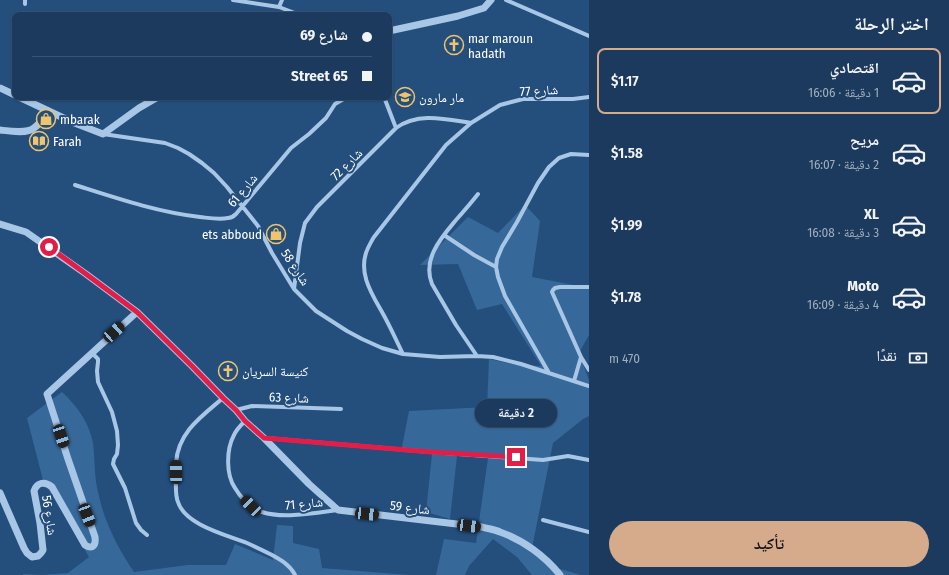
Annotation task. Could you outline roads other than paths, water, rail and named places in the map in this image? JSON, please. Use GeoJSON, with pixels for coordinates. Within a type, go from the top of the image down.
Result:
{"type":"FeatureCollection","features":[{"type":"Feature","properties":{"kind":"street"},"geometry":{"type":"LineString","coordinates":[[233,0],[279,7],[292,12]]}},
{"type":"Feature","properties":{"kind":"street"},"geometry":{"type":"LineString","coordinates":[[279,7],[282,0]]}},
{"type":"Feature","properties":{"kind":"street"},"geometry":{"type":"LineString","coordinates":[[392,30],[458,16],[484,8],[491,0]]}},
{"type":"Feature","properties":{"kind":"street"},"geometry":{"type":"LineString","coordinates":[[506,0],[589,36]]}},
{"type":"Feature","properties":{"kind":"street"},"geometry":{"type":"LineString","coordinates":[[0,88],[12,94]]}},
{"type":"Feature","properties":{"kind":"street","name":"شارع 77"},"geometry":{"type":"LineString","coordinates":[[403,354],[383,313],[372,295],[366,280],[364,268],[365,258],[367,248],[374,237],[446,145],[471,123],[500,105],[523,99],[589,97]]}},
{"type":"Feature","properties":{"kind":"street","name":"شارع 58"},"geometry":{"type":"LineString","coordinates":[[25,100],[72,122],[103,134],[165,143],[189,154],[214,173],[258,226],[272,253],[294,289],[316,311],[346,331],[382,348],[403,354],[440,357],[493,357],[589,386]]}},
{"type":"Feature","properties":{"kind":"street"},"geometry":{"type":"LineString","coordinates":[[103,134],[153,100]]}},
{"type":"Feature","properties":{"kind":"street","name":"شارع 61"},"geometry":{"type":"LineString","coordinates":[[75,185],[135,204],[170,212],[227,219],[236,214],[291,148],[326,118],[335,104],[342,100]]}},
{"type":"Feature","properties":{"kind":"street"},"geometry":{"type":"LineString","coordinates":[[385,100],[396,128]]}},
{"type":"Feature","properties":{"kind":"street"},"geometry":{"type":"LineString","coordinates":[[0,130],[22,131],[34,129],[41,121],[47,110]]}},
{"type":"Feature","properties":{"kind":"street","name":"شارع 72"},"geometry":{"type":"LineString","coordinates":[[294,289],[300,243],[305,223],[317,207],[396,128],[402,123],[413,119],[425,118],[471,123]]}},
{"type":"Feature","properties":{"kind":"street"},"geometry":{"type":"LineString","coordinates":[[549,373],[506,296],[498,277],[496,267],[502,247],[538,183],[549,167],[559,158],[571,154],[589,155]]}},
{"type":"Feature","properties":{"kind":"street"},"geometry":{"type":"LineString","coordinates":[[477,356],[456,325],[432,284],[429,272],[434,250],[444,235],[478,194]]}},
{"type":"Feature","properties":{"kind":"street"},"geometry":{"type":"LineString","coordinates":[[0,224],[26,232],[137,312],[236,410],[245,421],[264,438],[309,484],[338,510]]}},
{"type":"Feature","properties":{"kind":"street"},"geometry":{"type":"LineString","coordinates":[[444,235],[474,255],[496,267]]}},
{"type":"Feature","properties":{"kind":"street"},"geometry":{"type":"LineString","coordinates":[[589,287],[557,287],[552,292],[581,357],[589,370]]}},
{"type":"Feature","properties":{"kind":"street","name":"شارع 56"},"geometry":{"type":"LineString","coordinates":[[0,493],[24,548],[32,557],[40,555],[43,550],[42,533],[34,491],[35,487],[42,483],[48,484],[52,487],[85,545],[92,547],[94,545],[96,541],[95,537],[47,394],[137,312]]}},
{"type":"Feature","properties":{"kind":"street"},"geometry":{"type":"LineString","coordinates":[[92,353],[98,359],[98,382],[112,412],[117,431],[118,446],[113,464],[125,488],[136,523],[147,535]]}},
{"type":"Feature","properties":{"kind":"street"},"geometry":{"type":"LineString","coordinates":[[574,381],[581,357]]}},
{"type":"Feature","properties":{"kind":"street"},"geometry":{"type":"LineString","coordinates":[[223,398],[194,423],[188,430],[180,446],[176,463],[176,494],[178,502],[186,515],[194,520],[206,527],[268,552],[281,560],[293,571],[295,575]]}},
{"type":"Feature","properties":{"kind":"street","name":"شارع 63"},"geometry":{"type":"LineString","coordinates":[[236,410],[252,406],[341,409]]}},
{"type":"Feature","properties":{"kind":"street","name":"شارع 71"},"geometry":{"type":"LineString","coordinates":[[245,421],[234,435],[229,448],[228,463],[234,488],[251,506],[262,512],[292,516],[338,510]]}},
{"type":"Feature","properties":{"kind":"street"},"geometry":{"type":"LineString","coordinates":[[264,438],[438,453],[542,460],[568,456],[589,460]]}},
{"type":"Feature","properties":{"kind":"street","name":"شارع 59"},"geometry":{"type":"LineString","coordinates":[[338,510],[482,527],[499,531],[513,537],[530,548],[550,564],[560,575]]}},
{"type":"Feature","properties":{"kind":"street"},"geometry":{"type":"LineString","coordinates":[[543,520],[589,532]]}},
{"type":"Feature","properties":{"kind":"place","name":"mar maroun hadath"},"geometry":{"type":"Point","coordinates":[454,45]}},
{"type":"Feature","properties":{"kind":"place","name":"مار مارون"},"geometry":{"type":"Point","coordinates":[405,97]}},
{"type":"Feature","properties":{"kind":"place","name":"mbarak"},"geometry":{"type":"Point","coordinates":[46,119]}},
{"type":"Feature","properties":{"kind":"place","name":"Farah"},"geometry":{"type":"Point","coordinates":[39,141]}},
{"type":"Feature","properties":{"kind":"place","name":"ets abboud"},"geometry":{"type":"Point","coordinates":[276,234]}},
{"type":"Feature","properties":{"kind":"place","name":"كنيسة السريان"},"geometry":{"type":"Point","coordinates":[228,371]}}]}
